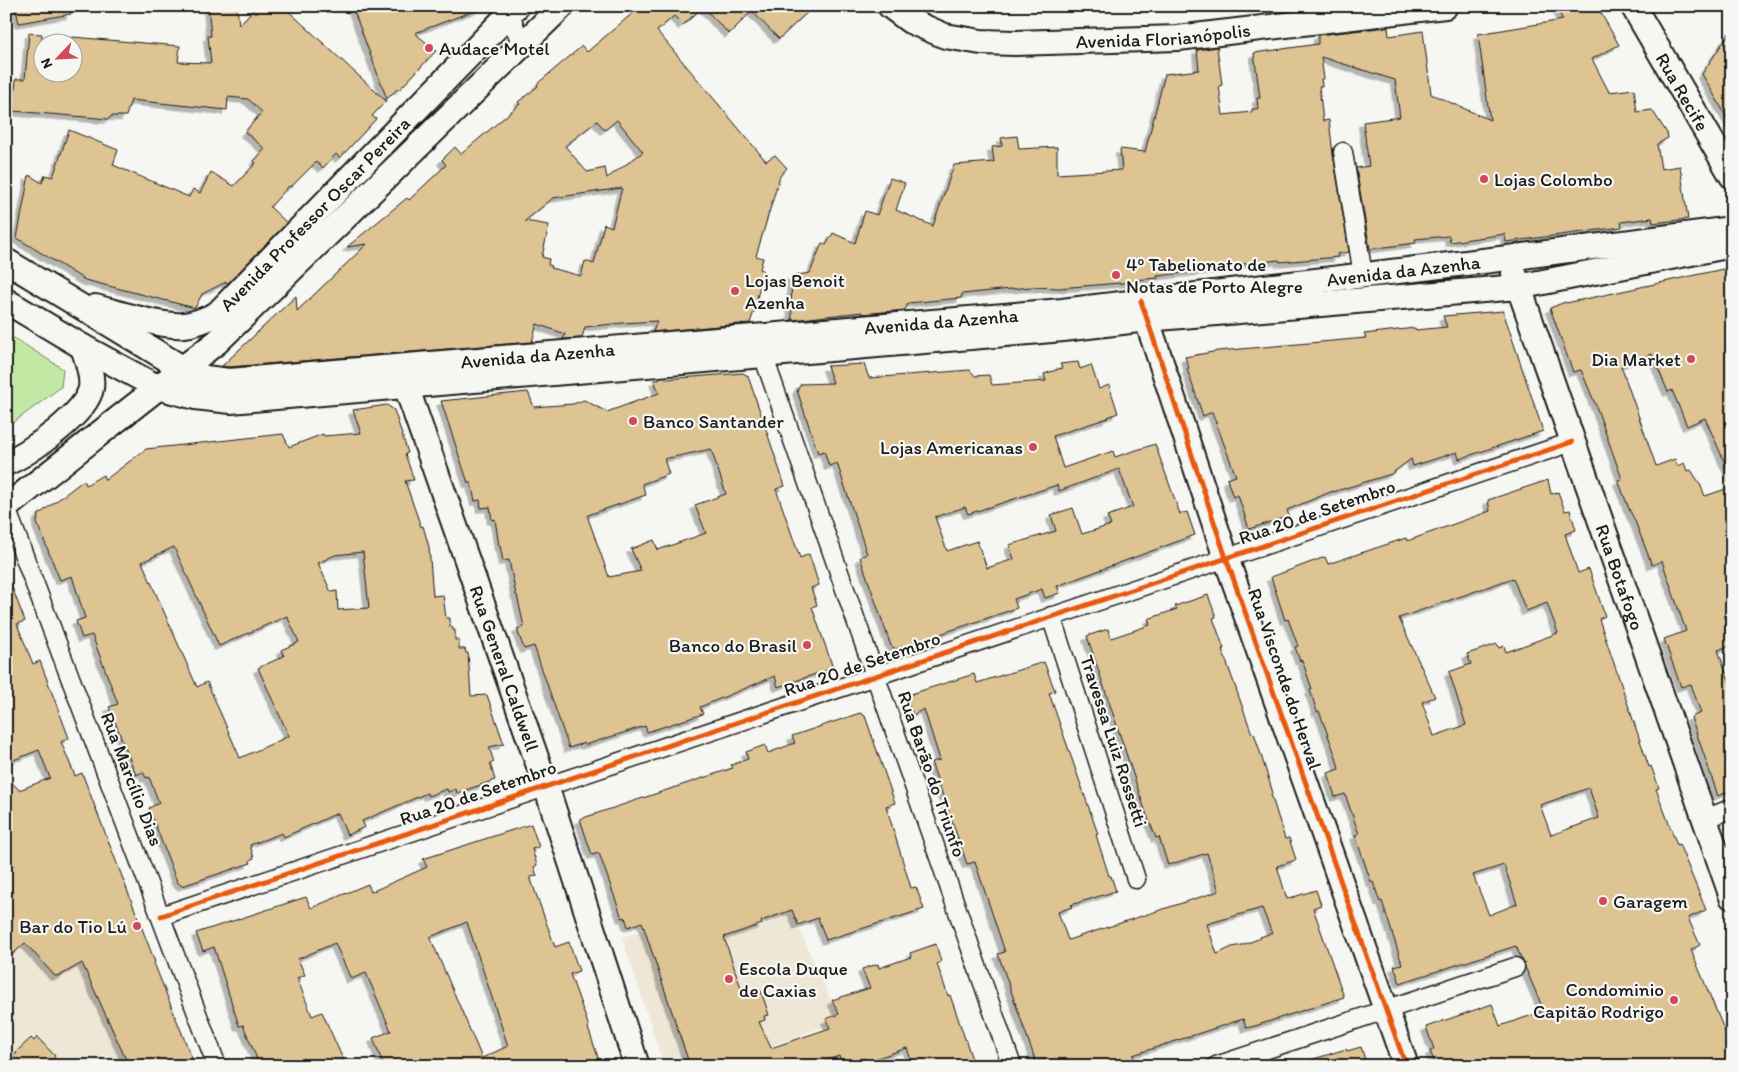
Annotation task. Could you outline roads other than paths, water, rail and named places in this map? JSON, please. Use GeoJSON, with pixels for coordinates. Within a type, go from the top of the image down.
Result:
{"type":"FeatureCollection","features":[{"type":"Feature","properties":{"kind":"main road","name":"Avenida Professor Oscar Pereira"},"geometry":{"type":"LineString","coordinates":[[182,368],[217,342],[562,6]]}},
{"type":"Feature","properties":{"kind":"main road","name":"Avenida Florianópolis"},"geometry":{"type":"LineString","coordinates":[[890,6],[910,21],[946,36],[981,42],[1015,43],[1178,38],[1445,6]]}},
{"type":"Feature","properties":{"kind":"main road","name":"Rua Recife"},"geometry":{"type":"LineString","coordinates":[[1632,6],[1732,176]]}},
{"type":"Feature","properties":{"kind":"main road","name":"Avenida Professor Oscar Pereira"},"geometry":{"type":"LineString","coordinates":[[72,301],[170,326],[185,326],[202,322],[218,314],[511,9]]}},
{"type":"Feature","properties":{"kind":"main road","name":"Avenida da Azenha"},"geometry":{"type":"LineString","coordinates":[[6,301],[83,347],[157,387],[195,397],[231,401],[1063,329],[1144,310],[1363,275],[1732,229]]}},
{"type":"Feature","properties":{"kind":"main road","name":"Avenida da Azenha"},"geometry":{"type":"LineString","coordinates":[[6,261],[182,368],[205,378],[229,381],[1032,313],[1144,310],[1518,287],[1732,245]]}},
{"type":"Feature","properties":{"kind":"main road","name":"Rua Botafogo"},"geometry":{"type":"LineString","coordinates":[[1508,258],[1732,897]]}},
{"type":"Feature","properties":{"kind":"main road","name":"Rua Visconde do Herval"},"geometry":{"type":"LineString","coordinates":[[1144,310],[1226,558],[1406,1066]]}},
{"type":"Feature","properties":{"kind":"main road"},"geometry":{"type":"LineString","coordinates":[[6,463],[17,458],[68,421],[83,405],[90,389],[89,369],[83,347]]}},
{"type":"Feature","properties":{"kind":"main road"},"geometry":{"type":"LineString","coordinates":[[6,507],[182,368]]}},
{"type":"Feature","properties":{"kind":"main road","name":"Rua General Caldwell"},"geometry":{"type":"LineString","coordinates":[[406,386],[546,786],[637,1066]]}},
{"type":"Feature","properties":{"kind":"street"},"geometry":{"type":"LineString","coordinates":[[511,9],[522,46]]}},
{"type":"Feature","properties":{"kind":"street"},"geometry":{"type":"LineString","coordinates":[[1343,152],[1363,275]]}},
{"type":"Feature","properties":{"kind":"street","name":"Rua Barão do Triunfo"},"geometry":{"type":"LineString","coordinates":[[763,355],[1012,1066]]}},
{"type":"Feature","properties":{"kind":"street","name":"Rua 20 de Setembro"},"geometry":{"type":"LineString","coordinates":[[160,916],[1572,442]]}},
{"type":"Feature","properties":{"kind":"street","name":"Rua Marcílio Dias"},"geometry":{"type":"LineString","coordinates":[[6,507],[217,1066]]}},
{"type":"Feature","properties":{"kind":"street","name":"Travessa Luiz Rossetti"},"geometry":{"type":"LineString","coordinates":[[1051,616],[1136,879]]}},
{"type":"Feature","properties":{"kind":"street"},"geometry":{"type":"LineString","coordinates":[[1706,819],[1732,808]]}},
{"type":"Feature","properties":{"kind":"street"},"geometry":{"type":"LineString","coordinates":[[1216,1066],[1515,968]]}},
{"type":"Feature","properties":{"kind":"place","name":"Audace Motel"},"geometry":{"type":"Point","coordinates":[429,48]}},
{"type":"Feature","properties":{"kind":"place","name":"Lojas Colombo"},"geometry":{"type":"Point","coordinates":[1484,179]}},
{"type":"Feature","properties":{"kind":"place","name":"4º Tabelionato de Notas de Porto Alegre"},"geometry":{"type":"Point","coordinates":[1116,275]}},
{"type":"Feature","properties":{"kind":"place","name":"Lojas Benoit Azenha"},"geometry":{"type":"Point","coordinates":[735,291]}},
{"type":"Feature","properties":{"kind":"place","name":"Dia Market"},"geometry":{"type":"Point","coordinates":[1691,359]}},
{"type":"Feature","properties":{"kind":"place","name":"Banco Santander"},"geometry":{"type":"Point","coordinates":[633,421]}},
{"type":"Feature","properties":{"kind":"place","name":"Lojas Americanas"},"geometry":{"type":"Point","coordinates":[1033,447]}},
{"type":"Feature","properties":{"kind":"place","name":"Banco do Brasil"},"geometry":{"type":"Point","coordinates":[807,645]}},
{"type":"Feature","properties":{"kind":"place","name":"Garagem"},"geometry":{"type":"Point","coordinates":[1603,901]}},
{"type":"Feature","properties":{"kind":"place","name":"Bar do Tio Lú"},"geometry":{"type":"Point","coordinates":[137,926]}},
{"type":"Feature","properties":{"kind":"place","name":"Escola Duque de Caxias"},"geometry":{"type":"Point","coordinates":[729,979]}},
{"type":"Feature","properties":{"kind":"place","name":"Condominio Capitão Rodrigo"},"geometry":{"type":"Point","coordinates":[1674,1000]}}]}
